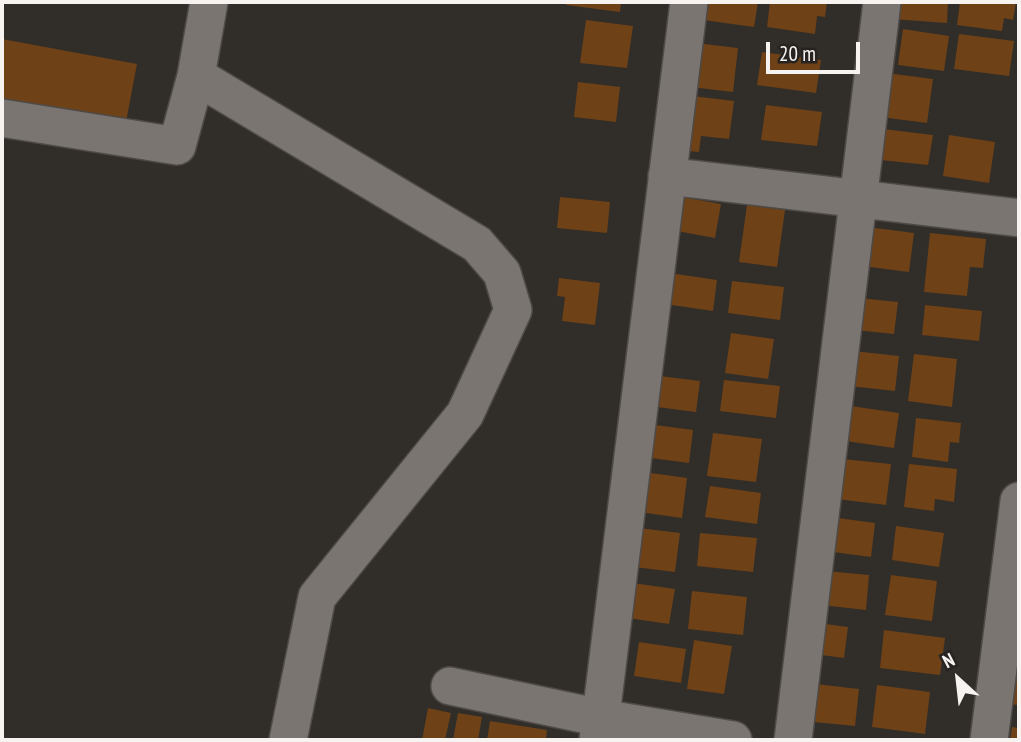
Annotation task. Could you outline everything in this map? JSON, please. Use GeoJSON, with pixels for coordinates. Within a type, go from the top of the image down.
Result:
{"type":"FeatureCollection","features":[{"type":"Feature","properties":{"kind":"street"},"geometry":{"type":"LineString","coordinates":[[2,118],[177,146],[196,76],[209,2]]}},
{"type":"Feature","properties":{"kind":"street"},"geometry":{"type":"LineString","coordinates":[[600,729],[688,2]]}},
{"type":"Feature","properties":{"kind":"street"},"geometry":{"type":"LineString","coordinates":[[793,740],[882,2]]}},
{"type":"Feature","properties":{"kind":"street"},"geometry":{"type":"LineString","coordinates":[[196,76],[477,244],[502,273],[513,310],[465,414],[317,597],[288,740]]}},
{"type":"Feature","properties":{"kind":"street"},"geometry":{"type":"LineString","coordinates":[[667,176],[1019,218]]}},
{"type":"Feature","properties":{"kind":"street"},"geometry":{"type":"LineString","coordinates":[[989,740],[1019,501]]}},
{"type":"Feature","properties":{"kind":"street"},"geometry":{"type":"LineString","coordinates":[[450,686],[600,729],[733,740]]}},
{"type":"Feature","properties":{"kind":"building"},"geometry":{"type":"Polygon","coordinates":[[[567,2],[621,2],[620,12],[566,5],[567,2]]]}},
{"type":"Feature","properties":{"kind":"building"},"geometry":{"type":"Polygon","coordinates":[[[699,2],[758,2],[754,27],[696,19],[699,2]]]}},
{"type":"Feature","properties":{"kind":"building"},"geometry":{"type":"Polygon","coordinates":[[[770,2],[827,2],[825,17],[817,16],[815,34],[767,27],[770,2]]]}},
{"type":"Feature","properties":{"kind":"building"},"geometry":{"type":"Polygon","coordinates":[[[893,2],[948,2],[947,23],[892,19],[893,2]]]}},
{"type":"Feature","properties":{"kind":"building"},"geometry":{"type":"Polygon","coordinates":[[[960,2],[1016,2],[1013,20],[1004,18],[1002,31],[957,25],[960,2]]]}},
{"type":"Feature","properties":{"kind":"building"},"geometry":{"type":"Polygon","coordinates":[[[586,20],[633,26],[627,68],[580,63],[586,20]]]}},
{"type":"Feature","properties":{"kind":"building"},"geometry":{"type":"Polygon","coordinates":[[[903,29],[949,36],[944,71],[898,65],[903,29]]]}},
{"type":"Feature","properties":{"kind":"building"},"geometry":{"type":"Polygon","coordinates":[[[959,34],[1014,41],[1009,76],[954,69],[959,34]]]}},
{"type":"Feature","properties":{"kind":"building"},"geometry":{"type":"Polygon","coordinates":[[[2,39],[137,64],[126,122],[2,100],[2,39]]]}},
{"type":"Feature","properties":{"kind":"building"},"geometry":{"type":"Polygon","coordinates":[[[687,42],[738,48],[733,92],[682,86],[687,42]]]}},
{"type":"Feature","properties":{"kind":"building"},"geometry":{"type":"Polygon","coordinates":[[[762,52],[821,60],[816,93],[757,85],[762,52]]]}},
{"type":"Feature","properties":{"kind":"building"},"geometry":{"type":"Polygon","coordinates":[[[871,71],[933,79],[927,123],[865,115],[871,71]]]}},
{"type":"Feature","properties":{"kind":"building"},"geometry":{"type":"Polygon","coordinates":[[[578,82],[620,87],[616,122],[574,117],[578,82]]]}},
{"type":"Feature","properties":{"kind":"building"},"geometry":{"type":"Polygon","coordinates":[[[684,95],[734,101],[729,139],[701,136],[699,152],[678,150],[684,95]]]}},
{"type":"Feature","properties":{"kind":"building"},"geometry":{"type":"Polygon","coordinates":[[[766,105],[822,112],[817,146],[761,140],[766,105]]]}},
{"type":"Feature","properties":{"kind":"building"},"geometry":{"type":"Polygon","coordinates":[[[875,128],[933,135],[928,165],[871,159],[875,128]]]}},
{"type":"Feature","properties":{"kind":"building"},"geometry":{"type":"Polygon","coordinates":[[[949,135],[995,142],[989,183],[943,176],[949,135]]]}},
{"type":"Feature","properties":{"kind":"building"},"geometry":{"type":"Polygon","coordinates":[[[666,194],[721,204],[715,238],[660,228],[666,194]]]}},
{"type":"Feature","properties":{"kind":"building"},"geometry":{"type":"Polygon","coordinates":[[[560,197],[610,202],[607,233],[557,228],[560,197]]]}},
{"type":"Feature","properties":{"kind":"building"},"geometry":{"type":"Polygon","coordinates":[[[747,205],[785,210],[777,267],[739,262],[747,205]]]}},
{"type":"Feature","properties":{"kind":"building"},"geometry":{"type":"Polygon","coordinates":[[[860,226],[914,233],[909,272],[854,265],[860,226]]]}},
{"type":"Feature","properties":{"kind":"building"},"geometry":{"type":"Polygon","coordinates":[[[930,233],[986,239],[983,268],[970,267],[967,296],[924,292],[930,233]]]}},
{"type":"Feature","properties":{"kind":"building"},"geometry":{"type":"Polygon","coordinates":[[[663,272],[717,280],[713,311],[658,303],[663,272]]]}},
{"type":"Feature","properties":{"kind":"building"},"geometry":{"type":"Polygon","coordinates":[[[559,278],[600,283],[595,325],[562,321],[565,297],[557,296],[559,278]]]}},
{"type":"Feature","properties":{"kind":"building"},"geometry":{"type":"Polygon","coordinates":[[[732,281],[784,287],[780,320],[728,313],[732,281]]]}},
{"type":"Feature","properties":{"kind":"building"},"geometry":{"type":"Polygon","coordinates":[[[849,297],[898,302],[894,334],[845,329],[849,297]]]}},
{"type":"Feature","properties":{"kind":"building"},"geometry":{"type":"Polygon","coordinates":[[[925,305],[982,311],[979,341],[922,335],[925,305]]]}},
{"type":"Feature","properties":{"kind":"building"},"geometry":{"type":"Polygon","coordinates":[[[731,333],[774,339],[768,379],[725,373],[731,333]]]}},
{"type":"Feature","properties":{"kind":"building"},"geometry":{"type":"Polygon","coordinates":[[[844,350],[899,356],[895,391],[840,385],[844,350]]]}},
{"type":"Feature","properties":{"kind":"building"},"geometry":{"type":"Polygon","coordinates":[[[914,354],[957,359],[952,407],[908,401],[914,354]]]}},
{"type":"Feature","properties":{"kind":"building"},"geometry":{"type":"Polygon","coordinates":[[[644,374],[700,381],[696,412],[641,405],[644,374]]]}},
{"type":"Feature","properties":{"kind":"building"},"geometry":{"type":"Polygon","coordinates":[[[724,380],[780,386],[776,418],[720,411],[724,380]]]}},
{"type":"Feature","properties":{"kind":"building"},"geometry":{"type":"Polygon","coordinates":[[[837,404],[899,413],[894,448],[832,439],[837,404]]]}},
{"type":"Feature","properties":{"kind":"building"},"geometry":{"type":"Polygon","coordinates":[[[916,418],[961,423],[959,443],[950,442],[948,462],[912,457],[916,418]]]}},
{"type":"Feature","properties":{"kind":"building"},"geometry":{"type":"Polygon","coordinates":[[[640,423],[693,430],[689,463],[636,456],[640,423]]]}},
{"type":"Feature","properties":{"kind":"building"},"geometry":{"type":"Polygon","coordinates":[[[713,433],[762,439],[756,482],[707,476],[713,433]]]}},
{"type":"Feature","properties":{"kind":"building"},"geometry":{"type":"Polygon","coordinates":[[[843,459],[891,464],[886,505],[828,498],[843,459]]]}},
{"type":"Feature","properties":{"kind":"building"},"geometry":{"type":"Polygon","coordinates":[[[909,464],[957,469],[954,502],[935,499],[934,511],[904,507],[909,464]]]}},
{"type":"Feature","properties":{"kind":"building"},"geometry":{"type":"Polygon","coordinates":[[[629,470],[687,478],[682,518],[632,511],[629,470]]]}},
{"type":"Feature","properties":{"kind":"building"},"geometry":{"type":"Polygon","coordinates":[[[710,486],[761,493],[757,524],[705,517],[710,486]]]}},
{"type":"Feature","properties":{"kind":"building"},"geometry":{"type":"Polygon","coordinates":[[[823,516],[875,523],[871,557],[818,550],[823,516]]]}},
{"type":"Feature","properties":{"kind":"building"},"geometry":{"type":"Polygon","coordinates":[[[896,526],[944,533],[939,567],[892,560],[896,526]]]}},
{"type":"Feature","properties":{"kind":"building"},"geometry":{"type":"Polygon","coordinates":[[[631,527],[680,533],[675,572],[626,566],[631,527]]]}},
{"type":"Feature","properties":{"kind":"building"},"geometry":{"type":"Polygon","coordinates":[[[700,533],[757,538],[753,572],[697,566],[700,533]]]}},
{"type":"Feature","properties":{"kind":"building"},"geometry":{"type":"Polygon","coordinates":[[[815,570],[869,575],[866,610],[812,604],[815,570]]]}},
{"type":"Feature","properties":{"kind":"building"},"geometry":{"type":"Polygon","coordinates":[[[891,575],[937,581],[932,621],[885,615],[891,575]]]}},
{"type":"Feature","properties":{"kind":"building"},"geometry":{"type":"Polygon","coordinates":[[[626,582],[675,589],[669,624],[621,617],[626,582]]]}},
{"type":"Feature","properties":{"kind":"building"},"geometry":{"type":"Polygon","coordinates":[[[692,591],[747,597],[743,635],[688,629],[692,591]]]}},
{"type":"Feature","properties":{"kind":"building"},"geometry":{"type":"Polygon","coordinates":[[[803,621],[848,627],[844,658],[799,652],[803,621]]]}},
{"type":"Feature","properties":{"kind":"building"},"geometry":{"type":"Polygon","coordinates":[[[884,630],[945,638],[940,675],[880,668],[884,630]]]}},
{"type":"Feature","properties":{"kind":"building"},"geometry":{"type":"Polygon","coordinates":[[[694,640],[732,646],[724,694],[687,689],[694,640]]]}},
{"type":"Feature","properties":{"kind":"building"},"geometry":{"type":"Polygon","coordinates":[[[639,642],[686,649],[681,683],[634,676],[639,642]]]}},
{"type":"Feature","properties":{"kind":"building"},"geometry":{"type":"Polygon","coordinates":[[[1012,670],[1019,671],[1019,705],[1008,704],[1012,670]]]}},
{"type":"Feature","properties":{"kind":"building"},"geometry":{"type":"Polygon","coordinates":[[[798,682],[859,689],[855,726],[793,720],[798,682]]]}},
{"type":"Feature","properties":{"kind":"building"},"geometry":{"type":"Polygon","coordinates":[[[877,685],[930,692],[925,734],[872,727],[877,685]]]}},
{"type":"Feature","properties":{"kind":"building"},"geometry":{"type":"Polygon","coordinates":[[[428,708],[451,713],[445,740],[422,740],[428,708]]]}},
{"type":"Feature","properties":{"kind":"building"},"geometry":{"type":"Polygon","coordinates":[[[458,713],[482,717],[478,740],[453,740],[458,713]]]}},
{"type":"Feature","properties":{"kind":"building"},"geometry":{"type":"Polygon","coordinates":[[[490,721],[547,730],[546,740],[487,740],[490,721]]]}},
{"type":"Feature","properties":{"kind":"building"},"geometry":{"type":"Polygon","coordinates":[[[1012,727],[1019,728],[1019,740],[1010,740],[1012,727]]]}}]}
